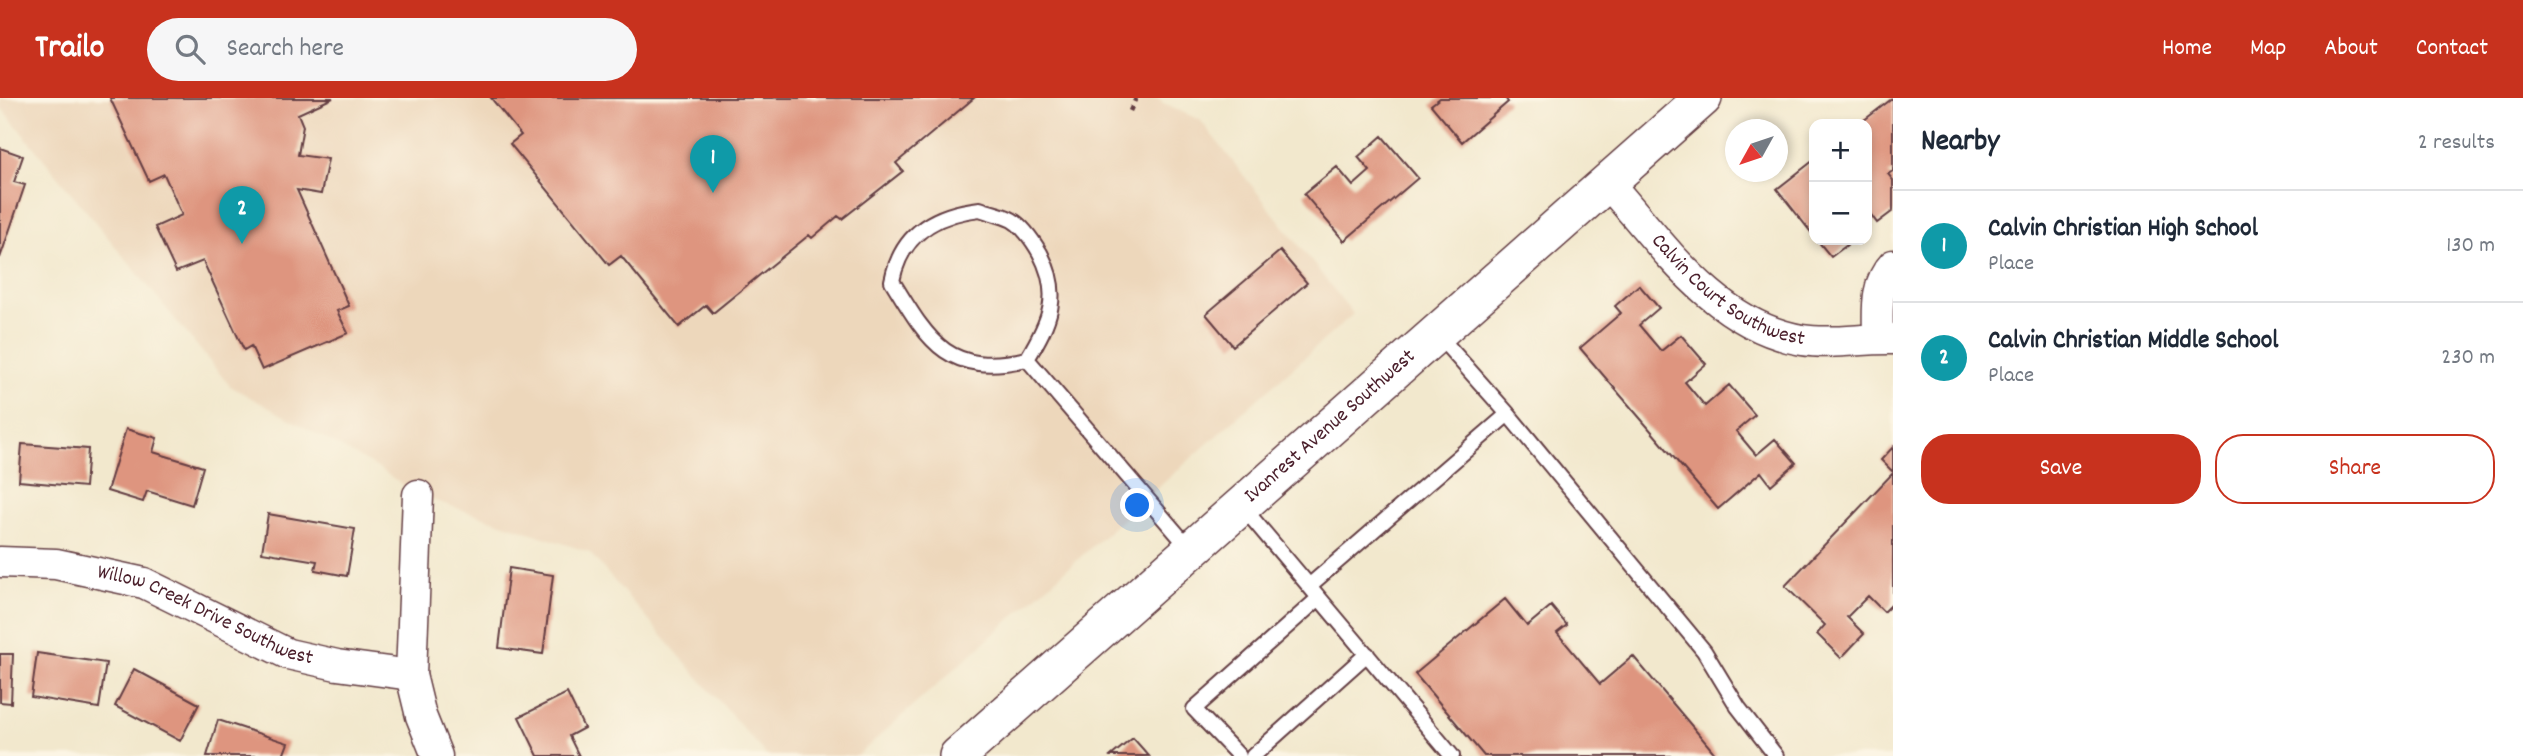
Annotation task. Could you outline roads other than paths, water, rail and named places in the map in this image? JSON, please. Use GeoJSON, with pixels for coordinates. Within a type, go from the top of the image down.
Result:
{"type":"FeatureCollection","features":[{"type":"Feature","properties":{"kind":"street","name":"Ivanrest Avenue Southwest"},"geometry":{"type":"LineString","coordinates":[[958,756],[1703,98]]}},
{"type":"Feature","properties":{"kind":"street","name":"Calvin Court Southwest"},"geometry":{"type":"LineString","coordinates":[[1607,182],[1705,290],[1740,317],[1763,328],[1804,340],[1885,338],[1878,298],[1884,276],[1893,265]]}},
{"type":"Feature","properties":{"kind":"street"},"geometry":{"type":"LineString","coordinates":[[418,495],[411,675],[421,716],[437,756]]}},
{"type":"Feature","properties":{"kind":"street","name":"Willow Creek Drive Southwest"},"geometry":{"type":"LineString","coordinates":[[0,562],[56,564],[144,583],[288,654],[337,665],[411,675]]}},
{"type":"Feature","properties":{"kind":"lane"},"geometry":{"type":"LineString","coordinates":[[981,209],[1012,220],[1032,239],[1051,273],[1053,303],[1044,332],[1027,359],[998,366],[967,362],[938,347],[914,317],[892,281],[896,259],[914,235],[956,212],[981,209]]}},
{"type":"Feature","properties":{"kind":"lane"},"geometry":{"type":"LineString","coordinates":[[1436,333],[1508,414],[1704,651],[1738,707],[1776,756]]}},
{"type":"Feature","properties":{"kind":"lane"},"geometry":{"type":"LineString","coordinates":[[1027,359],[1191,550]]}},
{"type":"Feature","properties":{"kind":"lane"},"geometry":{"type":"LineString","coordinates":[[1309,586],[1508,414]]}},
{"type":"Feature","properties":{"kind":"lane"},"geometry":{"type":"LineString","coordinates":[[1241,505],[1452,756]]}},
{"type":"Feature","properties":{"kind":"lane"},"geometry":{"type":"LineString","coordinates":[[1239,756],[1194,709],[1319,598]]}},
{"type":"Feature","properties":{"kind":"lane"},"geometry":{"type":"LineString","coordinates":[[1253,756],[1367,654]]}},
{"type":"Feature","properties":{"kind":"place","name":"Calvin Christian High School"},"geometry":{"type":"Point","coordinates":[713,193]}},
{"type":"Feature","properties":{"kind":"place","name":"Calvin Christian Middle School"},"geometry":{"type":"Point","coordinates":[242,244]}}]}
